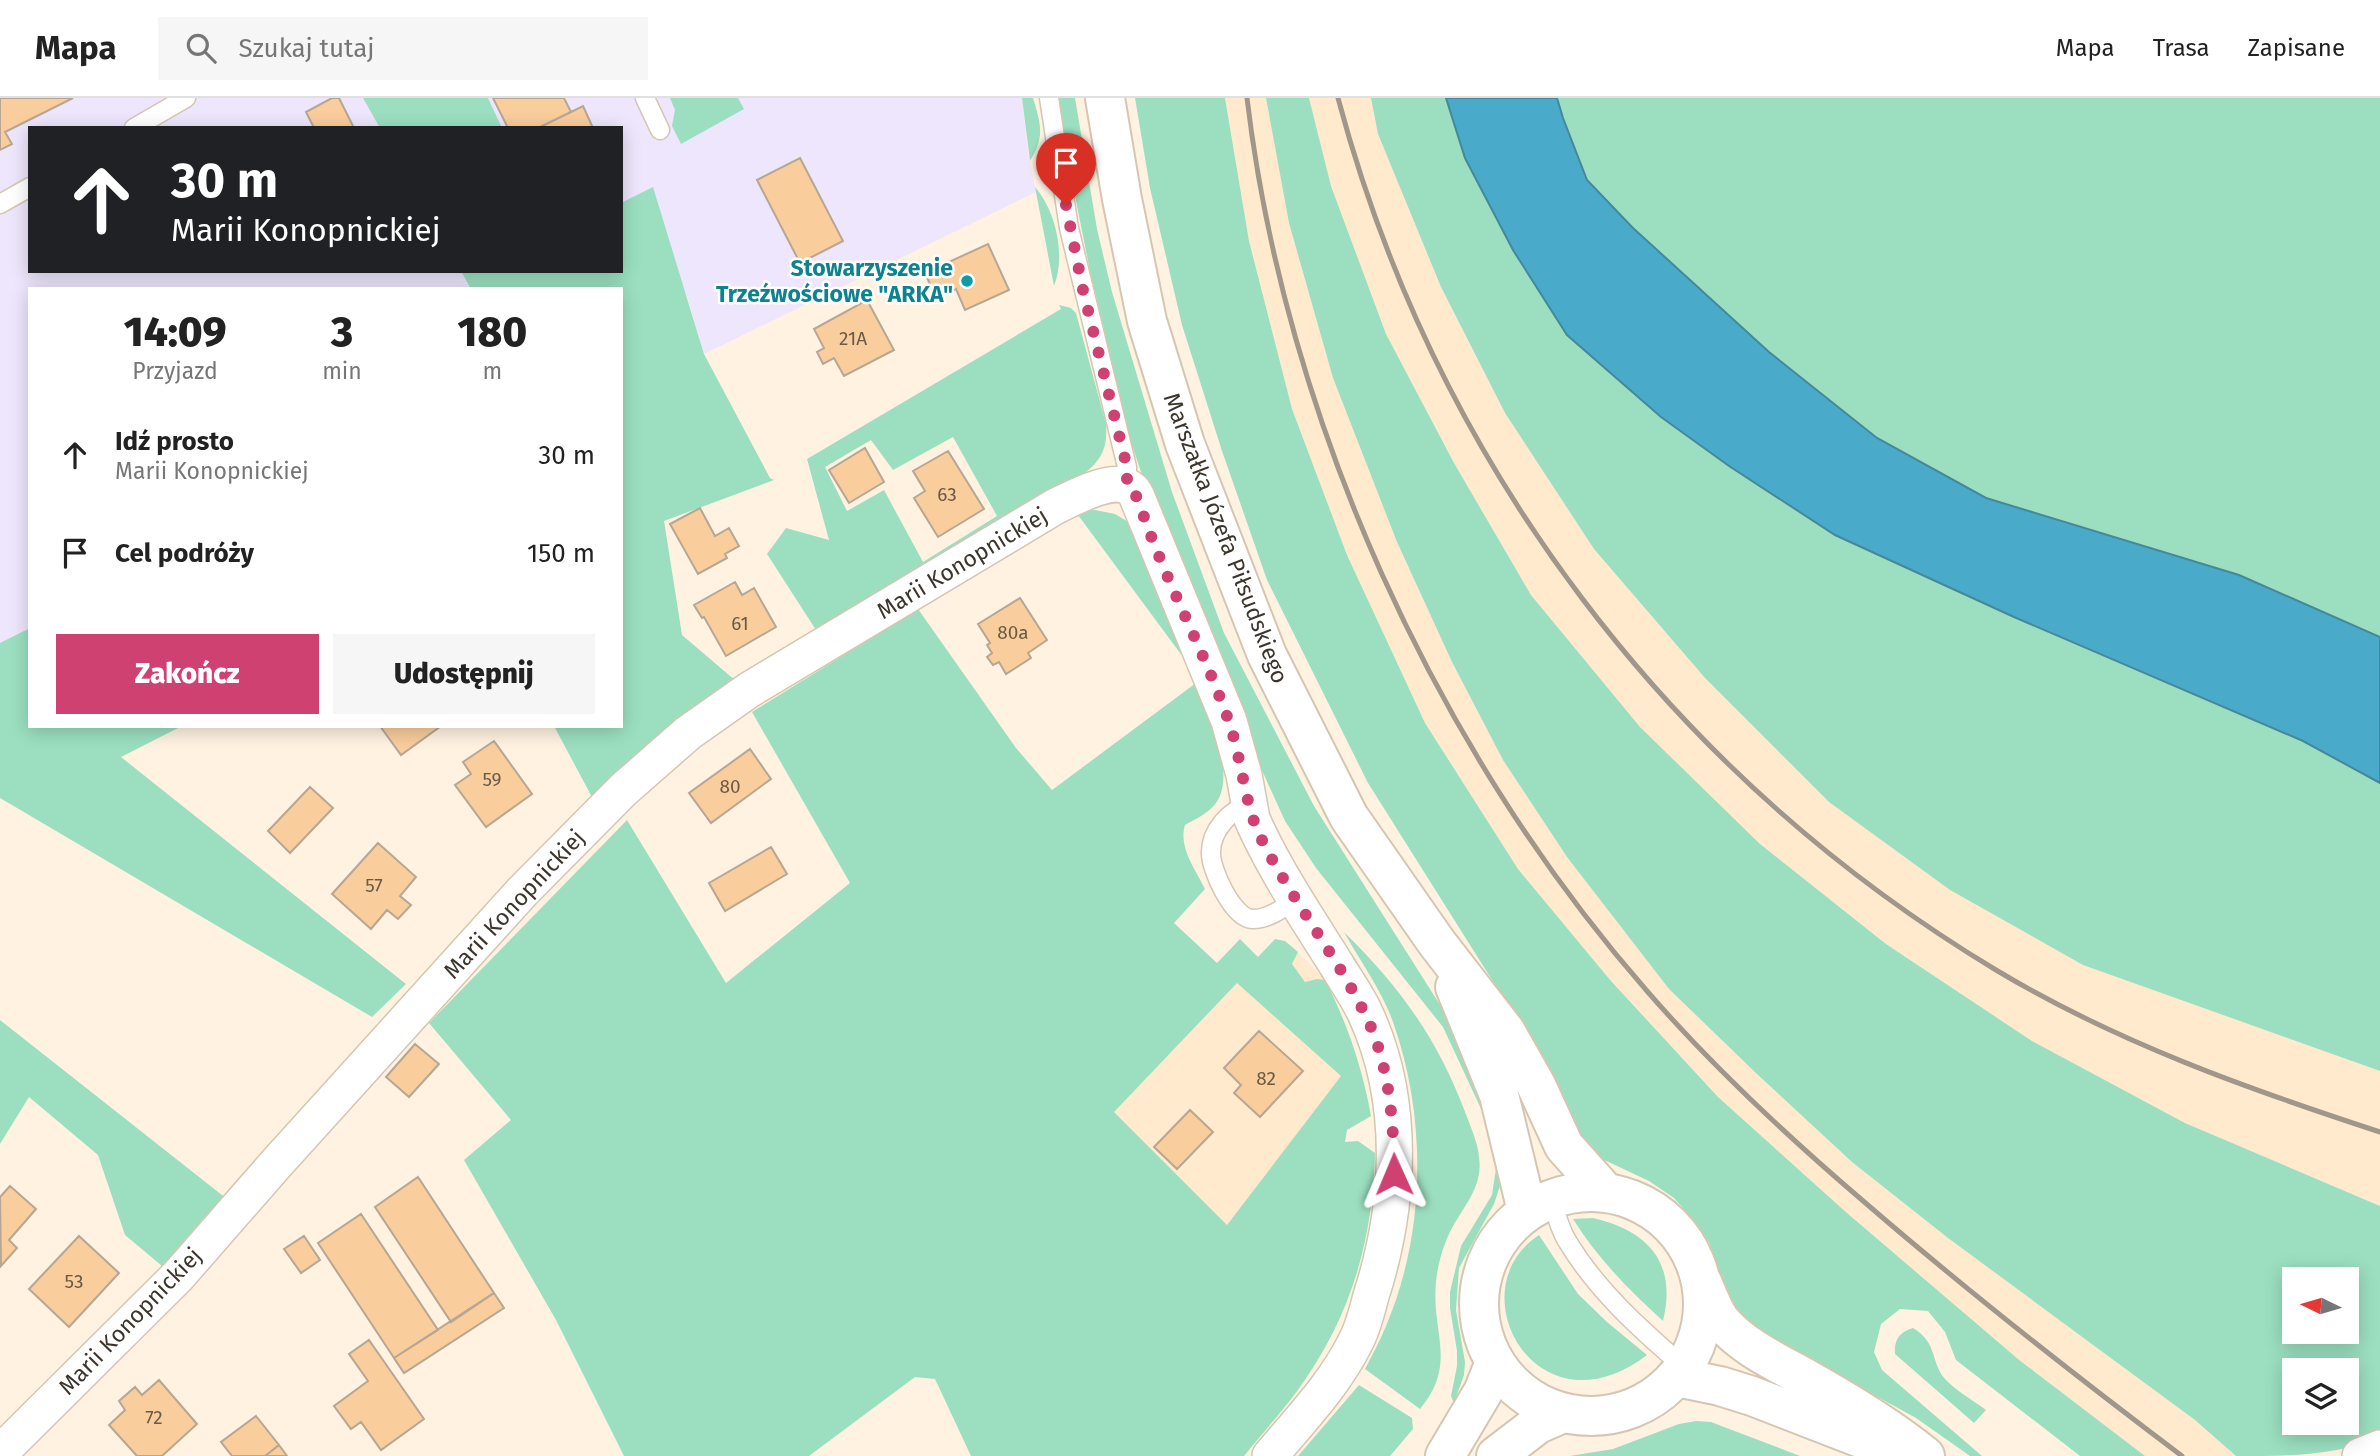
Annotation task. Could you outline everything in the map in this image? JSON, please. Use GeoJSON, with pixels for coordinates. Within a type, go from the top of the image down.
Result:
{"type":"FeatureCollection","features":[{"type":"Feature","properties":{"kind":"main road","name":"Marszałka Józefa Piłsudskiego"},"geometry":{"type":"LineString","coordinates":[[1105,98],[1147,321],[1185,444],[1267,655],[1349,817],[1437,943],[1506,1032],[1536,1085],[1564,1146],[1606,1193]]}},
{"type":"Feature","properties":{"kind":"main road","name":"Marszałka Józefa Piłsudskiego"},"geometry":{"type":"LineString","coordinates":[[1437,943],[1499,1096],[1539,1205]]}},
{"type":"Feature","properties":{"kind":"main road"},"geometry":{"type":"LineString","coordinates":[[1701,1281],[1701,1326],[1694,1348],[1680,1372],[1653,1398],[1625,1411],[1594,1416],[1563,1413],[1536,1403],[1513,1385],[1495,1362],[1482,1331],[1479,1297],[1486,1264],[1503,1234],[1539,1205],[1578,1192],[1606,1193],[1638,1202],[1667,1222],[1688,1248],[1719,1319],[1736,1337],[1852,1405],[1925,1456]]}},
{"type":"Feature","properties":{"kind":"main road"},"geometry":{"type":"LineString","coordinates":[[1444,1456],[1483,1392],[1495,1362]]}},
{"type":"Feature","properties":{"kind":"main road"},"geometry":{"type":"LineString","coordinates":[[1680,1372],[1913,1456]]}},
{"type":"Feature","properties":{"kind":"main road"},"geometry":{"type":"LineString","coordinates":[[1496,1456],[1538,1424],[1563,1413]]}},
{"type":"Feature","properties":{"kind":"street","name":"Marii Konopnickiej"},"geometry":{"type":"LineString","coordinates":[[0,1452],[178,1276],[522,892],[623,790],[688,733],[749,690],[1056,506],[1111,484],[1127,486]]}},
{"type":"Feature","properties":{"kind":"street"},"geometry":{"type":"LineString","coordinates":[[1127,486],[1133,490],[1139,502],[1229,721],[1252,819],[1264,845],[1356,997],[1370,1025],[1383,1068],[1393,1136],[1394,1174],[1390,1228],[1381,1267],[1357,1340],[1327,1386],[1270,1456]]}},
{"type":"Feature","properties":{"kind":"street"},"geometry":{"type":"LineString","coordinates":[[2360,1456],[2380,1448]]}},
{"type":"Feature","properties":{"kind":"lane"},"geometry":{"type":"LineString","coordinates":[[137,126],[186,98]]}},
{"type":"Feature","properties":{"kind":"lane"},"geometry":{"type":"LineString","coordinates":[[645,98],[660,130]]}},
{"type":"Feature","properties":{"kind":"lane"},"geometry":{"type":"LineString","coordinates":[[1049,98],[1069,228],[1127,467],[1127,486]]}},
{"type":"Feature","properties":{"kind":"lane"},"geometry":{"type":"LineString","coordinates":[[0,204],[28,188]]}},
{"type":"Feature","properties":{"kind":"lane"},"geometry":{"type":"LineString","coordinates":[[1250,805],[1235,811],[1217,831],[1210,851],[1218,878],[1238,913],[1250,919],[1265,917],[1297,900]]}},
{"type":"Feature","properties":{"kind":"lane"},"geometry":{"type":"LineString","coordinates":[[1539,1205],[1594,1280],[1680,1372]]}},
{"type":"Feature","properties":{"kind":"shaded area"},"geometry":{"type":"Polygon","coordinates":[[[0,98],[1022,98],[1028,153],[1036,192],[704,354],[687,296],[623,289],[623,287],[28,287],[28,677],[0,691],[0,98]]]}},
{"type":"Feature","properties":{"kind":"shaded area"},"geometry":{"type":"Polygon","coordinates":[[[1225,98],[1266,98],[1289,223],[1333,378],[1397,542],[1452,662],[1503,759],[1567,857],[1669,989],[1852,1162],[1948,1238],[2195,1420],[2236,1456],[2145,1456],[2018,1359],[1847,1213],[1718,1097],[1611,981],[1518,869],[1425,723],[1347,555],[1292,409],[1249,241],[1225,98]]]}},
{"type":"Feature","properties":{"kind":"shaded area"},"geometry":{"type":"Polygon","coordinates":[[[1309,98],[1371,98],[1378,134],[1441,287],[1505,413],[1594,549],[1705,678],[1829,802],[1950,890],[2083,965],[2380,1071],[2380,1206],[2185,1123],[2032,1041],[1886,944],[1760,844],[1640,727],[1531,595],[1454,463],[1386,334],[1331,186],[1309,98]]]}},
{"type":"Feature","properties":{"kind":"shaded area"},"geometry":{"type":"Polygon","coordinates":[[[1275,939],[1292,946],[1325,980],[1355,1058],[1227,1225],[1114,1112],[1275,939]]]}},
{"type":"Feature","properties":{"kind":"green space"},"geometry":{"type":"Polygon","coordinates":[[[363,98],[488,98],[501,126],[379,126],[363,98]]]}},
{"type":"Feature","properties":{"kind":"green space"},"geometry":{"type":"Polygon","coordinates":[[[670,98],[738,98],[744,109],[681,144],[672,126],[675,110],[670,98]]]}},
{"type":"Feature","properties":{"kind":"green space"},"geometry":{"type":"Polygon","coordinates":[[[1022,98],[1033,98],[1040,123],[1038,145],[1030,161],[1022,98]]]}},
{"type":"Feature","properties":{"kind":"green space"},"geometry":{"type":"Polygon","coordinates":[[[1058,98],[1075,98],[1097,229],[1112,292],[1172,492],[1224,633],[1314,806],[1442,1008],[1490,1120],[1502,1180],[1494,1204],[1459,1268],[1456,1310],[1465,1362],[1464,1375],[1454,1403],[1451,1396],[1457,1351],[1450,1292],[1461,1246],[1492,1195],[1497,1162],[1493,1146],[1482,1111],[1443,1027],[1316,868],[1285,821],[1260,766],[1227,678],[1161,532],[1130,439],[1090,271],[1058,98]]]}},
{"type":"Feature","properties":{"kind":"green space"},"geometry":{"type":"Polygon","coordinates":[[[1135,98],[1225,98],[1249,241],[1292,409],[1347,555],[1425,723],[1518,869],[1611,981],[1718,1097],[1847,1213],[2018,1359],[2145,1456],[2080,1456],[1956,1360],[1945,1332],[1928,1311],[1900,1309],[1881,1324],[1874,1352],[1882,1370],[1982,1456],[1970,1456],[1916,1418],[1741,1322],[1720,1288],[1710,1244],[1697,1224],[1674,1198],[1649,1181],[1600,1158],[1577,1132],[1538,1053],[1368,783],[1267,580],[1182,325],[1150,188],[1135,98]]]}},
{"type":"Feature","properties":{"kind":"green space"},"geometry":{"type":"Polygon","coordinates":[[[1266,98],[1309,98],[1331,186],[1386,334],[1454,463],[1531,595],[1640,727],[1760,844],[1886,944],[2032,1041],[2185,1123],[2380,1206],[2380,1438],[2328,1452],[2236,1456],[2195,1420],[1948,1238],[1852,1162],[1669,989],[1567,857],[1503,760],[1452,662],[1397,542],[1333,378],[1289,223],[1266,98]]]}},
{"type":"Feature","properties":{"kind":"green space"},"geometry":{"type":"Polygon","coordinates":[[[1371,98],[1446,98],[1465,158],[1513,250],[1567,335],[1661,417],[1729,466],[1835,535],[2014,617],[2303,741],[2380,783],[2380,1071],[2083,965],[1950,890],[1829,802],[1705,678],[1594,549],[1505,413],[1441,287],[1378,134],[1371,98]]]}},
{"type":"Feature","properties":{"kind":"green space"},"geometry":{"type":"Polygon","coordinates":[[[1557,98],[2380,98],[2380,637],[2239,575],[1986,498],[1877,438],[1769,352],[1633,228],[1587,180],[1557,98]]]}},
{"type":"Feature","properties":{"kind":"green space"},"geometry":{"type":"Polygon","coordinates":[[[653,187],[704,354],[770,478],[774,480],[664,521],[682,635],[736,681],[593,799],[555,728],[623,728],[623,287],[470,287],[462,273],[623,273],[623,202],[653,187]]]}},
{"type":"Feature","properties":{"kind":"green space"},"geometry":{"type":"Polygon","coordinates":[[[1035,187],[1049,208],[1057,234],[1059,261],[1054,286],[1035,187]]]}},
{"type":"Feature","properties":{"kind":"green space"},"geometry":{"type":"Polygon","coordinates":[[[1059,305],[1071,308],[1076,313],[1106,424],[1105,446],[1096,462],[1065,488],[816,630],[767,554],[786,528],[829,540],[807,459],[1061,309],[1059,305]],[[953,437],[893,470],[871,440],[825,467],[847,511],[884,490],[923,562],[997,516],[953,437]]]}},
{"type":"Feature","properties":{"kind":"green space"},"geometry":{"type":"Polygon","coordinates":[[[1095,510],[1115,514],[1130,523],[1197,677],[1075,511],[1095,510]]]}},
{"type":"Feature","properties":{"kind":"green space"},"geometry":{"type":"Polygon","coordinates":[[[918,609],[1016,748],[1052,790],[1199,681],[1223,765],[1222,789],[1213,807],[1185,825],[1183,833],[1186,850],[1205,889],[1174,923],[1217,963],[1240,939],[1258,957],[1275,939],[1285,941],[1298,952],[1292,964],[1305,982],[1325,980],[1340,1012],[1359,1064],[1371,1116],[1347,1130],[1345,1142],[1358,1141],[1375,1153],[1369,1219],[1363,1250],[1344,1310],[1314,1366],[1289,1402],[1244,1456],[971,1456],[935,1379],[915,1377],[809,1456],[624,1456],[556,1320],[464,1160],[511,1120],[429,1023],[627,820],[726,983],[850,883],[752,712],[918,609]],[[1237,983],[1114,1112],[1227,1225],[1341,1076],[1237,983]]]}},
{"type":"Feature","properties":{"kind":"green space"},"geometry":{"type":"Polygon","coordinates":[[[28,629],[28,728],[178,728],[121,757],[406,984],[372,1017],[0,798],[0,643],[28,629]]]}},
{"type":"Feature","properties":{"kind":"green space"},"geometry":{"type":"Polygon","coordinates":[[[1344,932],[1384,974],[1417,1017],[1456,1090],[1478,1152],[1480,1167],[1475,1187],[1449,1235],[1438,1266],[1435,1300],[1440,1362],[1438,1377],[1420,1409],[1365,1369],[1386,1326],[1409,1252],[1415,1214],[1416,1136],[1412,1097],[1393,1022],[1377,988],[1344,932]]]}},
{"type":"Feature","properties":{"kind":"green space"},"geometry":{"type":"Polygon","coordinates":[[[0,1020],[227,1199],[162,1266],[125,1235],[98,1155],[29,1097],[0,1144],[0,1020]]]}},
{"type":"Feature","properties":{"kind":"green space"},"geometry":{"type":"Polygon","coordinates":[[[1593,1218],[1630,1231],[1654,1253],[1662,1266],[1666,1282],[1663,1321],[1615,1273],[1573,1219],[1593,1218]]]}},
{"type":"Feature","properties":{"kind":"green space"},"geometry":{"type":"Polygon","coordinates":[[[1539,1235],[1578,1294],[1647,1355],[1607,1376],[1572,1379],[1542,1368],[1520,1347],[1507,1319],[1505,1289],[1515,1259],[1539,1235]]]}},
{"type":"Feature","properties":{"kind":"green space"},"geometry":{"type":"Polygon","coordinates":[[[1913,1328],[1930,1346],[1945,1379],[1986,1410],[1974,1423],[1895,1354],[1898,1337],[1913,1328]]]}},
{"type":"Feature","properties":{"kind":"green space"},"geometry":{"type":"Polygon","coordinates":[[[1359,1385],[1412,1418],[1413,1429],[1390,1456],[1298,1456],[1359,1385]]]}},
{"type":"Feature","properties":{"kind":"green space"},"geometry":{"type":"Polygon","coordinates":[[[1711,1422],[1800,1456],[1570,1456],[1613,1449],[1679,1424],[1711,1422]]]}},
{"type":"Feature","properties":{"kind":"water"},"geometry":{"type":"Polygon","coordinates":[[[1446,98],[1557,98],[1587,180],[1633,228],[1769,352],[1877,438],[1986,498],[2239,575],[2380,637],[2380,783],[2303,741],[2014,617],[1835,535],[1729,466],[1661,417],[1567,335],[1513,250],[1465,158],[1446,98]]]}},
{"type":"Feature","properties":{"kind":"building"},"geometry":{"type":"Polygon","coordinates":[[[0,98],[73,98],[5,132],[12,144],[0,150],[0,98]]]}},
{"type":"Feature","properties":{"kind":"building"},"geometry":{"type":"Polygon","coordinates":[[[332,98],[339,98],[353,126],[313,126],[306,112],[332,98]]]}},
{"type":"Feature","properties":{"kind":"building"},"geometry":{"type":"Polygon","coordinates":[[[493,98],[564,98],[571,112],[542,126],[507,126],[493,98]]]}},
{"type":"Feature","properties":{"kind":"building"},"geometry":{"type":"Polygon","coordinates":[[[583,106],[592,126],[542,126],[583,106]]]}},
{"type":"Feature","properties":{"kind":"building"},"geometry":{"type":"Polygon","coordinates":[[[800,158],[843,241],[800,263],[757,180],[800,158]]]}},
{"type":"Feature","properties":{"kind":"building","name":"Stowarzyszenie Trzeźwościowe \"ARKA\""},"geometry":{"type":"Polygon","coordinates":[[[988,244],[1009,290],[965,310],[956,289],[936,298],[925,273],[988,244]]]}},
{"type":"Feature","properties":{"kind":"building"},"geometry":{"type":"Polygon","coordinates":[[[867,300],[894,350],[844,376],[834,358],[823,364],[817,352],[824,348],[814,329],[867,300]]]}},
{"type":"Feature","properties":{"kind":"building"},"geometry":{"type":"Polygon","coordinates":[[[865,448],[884,482],[849,503],[829,470],[865,448]]]}},
{"type":"Feature","properties":{"kind":"building"},"geometry":{"type":"Polygon","coordinates":[[[948,451],[984,509],[938,537],[914,498],[925,491],[913,471],[948,451]]]}},
{"type":"Feature","properties":{"kind":"building"},"geometry":{"type":"Polygon","coordinates":[[[700,508],[715,536],[729,528],[739,546],[725,554],[727,558],[698,574],[670,524],[700,508]]]}},
{"type":"Feature","properties":{"kind":"building"},"geometry":{"type":"Polygon","coordinates":[[[735,582],[742,595],[754,588],[776,627],[726,656],[694,605],[735,582]]]}},
{"type":"Feature","properties":{"kind":"building"},"geometry":{"type":"Polygon","coordinates":[[[1020,598],[1047,640],[1028,653],[1031,658],[1006,674],[999,662],[993,665],[987,657],[992,653],[987,645],[990,643],[978,624],[1020,598]]]}},
{"type":"Feature","properties":{"kind":"building"},"geometry":{"type":"Polygon","coordinates":[[[381,728],[438,728],[401,755],[381,728]]]}},
{"type":"Feature","properties":{"kind":"building"},"geometry":{"type":"Polygon","coordinates":[[[494,741],[532,794],[486,827],[455,785],[471,774],[463,762],[494,741]]]}},
{"type":"Feature","properties":{"kind":"building"},"geometry":{"type":"Polygon","coordinates":[[[750,749],[771,779],[711,823],[689,793],[750,749]]]}},
{"type":"Feature","properties":{"kind":"building"},"geometry":{"type":"Polygon","coordinates":[[[310,787],[333,808],[290,853],[268,831],[310,787]]]}},
{"type":"Feature","properties":{"kind":"building"},"geometry":{"type":"Polygon","coordinates":[[[378,843],[416,877],[400,896],[411,905],[398,919],[387,910],[371,929],[332,894],[378,843]]]}},
{"type":"Feature","properties":{"kind":"building"},"geometry":{"type":"Polygon","coordinates":[[[771,847],[787,874],[725,911],[709,883],[771,847]]]}},
{"type":"Feature","properties":{"kind":"building"},"geometry":{"type":"Polygon","coordinates":[[[1259,1031],[1303,1071],[1260,1117],[1234,1093],[1241,1085],[1224,1068],[1259,1031]]]}},
{"type":"Feature","properties":{"kind":"building"},"geometry":{"type":"Polygon","coordinates":[[[415,1044],[439,1064],[409,1097],[386,1077],[415,1044]]]}},
{"type":"Feature","properties":{"kind":"building"},"geometry":{"type":"Polygon","coordinates":[[[1190,1110],[1213,1132],[1177,1169],[1154,1147],[1190,1110]]]}},
{"type":"Feature","properties":{"kind":"building"},"geometry":{"type":"Polygon","coordinates":[[[418,1177],[494,1293],[451,1322],[375,1207],[418,1177]]]}},
{"type":"Feature","properties":{"kind":"building"},"geometry":{"type":"Polygon","coordinates":[[[10,1186],[36,1209],[9,1240],[17,1248],[1,1266],[0,1197],[10,1186]]]}},
{"type":"Feature","properties":{"kind":"building"},"geometry":{"type":"Polygon","coordinates":[[[361,1214],[438,1330],[394,1358],[318,1243],[361,1214]]]}},
{"type":"Feature","properties":{"kind":"building"},"geometry":{"type":"Polygon","coordinates":[[[79,1236],[119,1273],[69,1327],[29,1289],[79,1236]]]}},
{"type":"Feature","properties":{"kind":"building"},"geometry":{"type":"Polygon","coordinates":[[[304,1236],[320,1260],[301,1273],[284,1249],[304,1236]]]}},
{"type":"Feature","properties":{"kind":"building"},"geometry":{"type":"Polygon","coordinates":[[[494,1293],[504,1308],[404,1373],[394,1358],[494,1293]]]}},
{"type":"Feature","properties":{"kind":"building"},"geometry":{"type":"Polygon","coordinates":[[[369,1340],[424,1419],[381,1450],[361,1422],[351,1429],[334,1406],[368,1381],[349,1354],[369,1340]]]}},
{"type":"Feature","properties":{"kind":"building"},"geometry":{"type":"Polygon","coordinates":[[[159,1380],[197,1424],[162,1456],[137,1456],[109,1425],[125,1410],[119,1401],[135,1387],[142,1395],[159,1380]]]}},
{"type":"Feature","properties":{"kind":"building"},"geometry":{"type":"Polygon","coordinates":[[[256,1416],[279,1445],[265,1456],[232,1456],[221,1442],[256,1416]]]}},
{"type":"Feature","properties":{"kind":"building"},"geometry":{"type":"Polygon","coordinates":[[[279,1445],[287,1456],[265,1456],[279,1445]]]}},
{"type":"Feature","properties":{"kind":"railway"},"geometry":{"type":"LineString","coordinates":[[1247,98],[1266,218],[1296,338],[1334,457],[1382,574],[1437,686],[1500,794],[1571,896],[1647,991],[1724,1073],[1778,1125],[1901,1233],[2060,1362],[2182,1456]]}},
{"type":"Feature","properties":{"kind":"railway"},"geometry":{"type":"LineString","coordinates":[[1338,98],[1381,233],[1436,362],[1504,484],[1582,598],[1671,705],[1770,803],[1878,891],[1996,970],[2135,1042],[2232,1081],[2380,1132]]}},
{"type":"Feature","properties":{"kind":"place","name":"Stowarzyszenie Trzeźwościowe \"ARKA\""},"geometry":{"type":"Point","coordinates":[967,281]}},
{"type":"Feature","properties":{"kind":"route"},"geometry":{"type":"LineString","coordinates":[[1066,205],[1083,290],[1127,467],[1127,486],[1133,490],[1139,502],[1229,721],[1244,775],[1252,819],[1264,845],[1365,1013],[1375,1038],[1389,1100],[1394,1174]]}}]}
